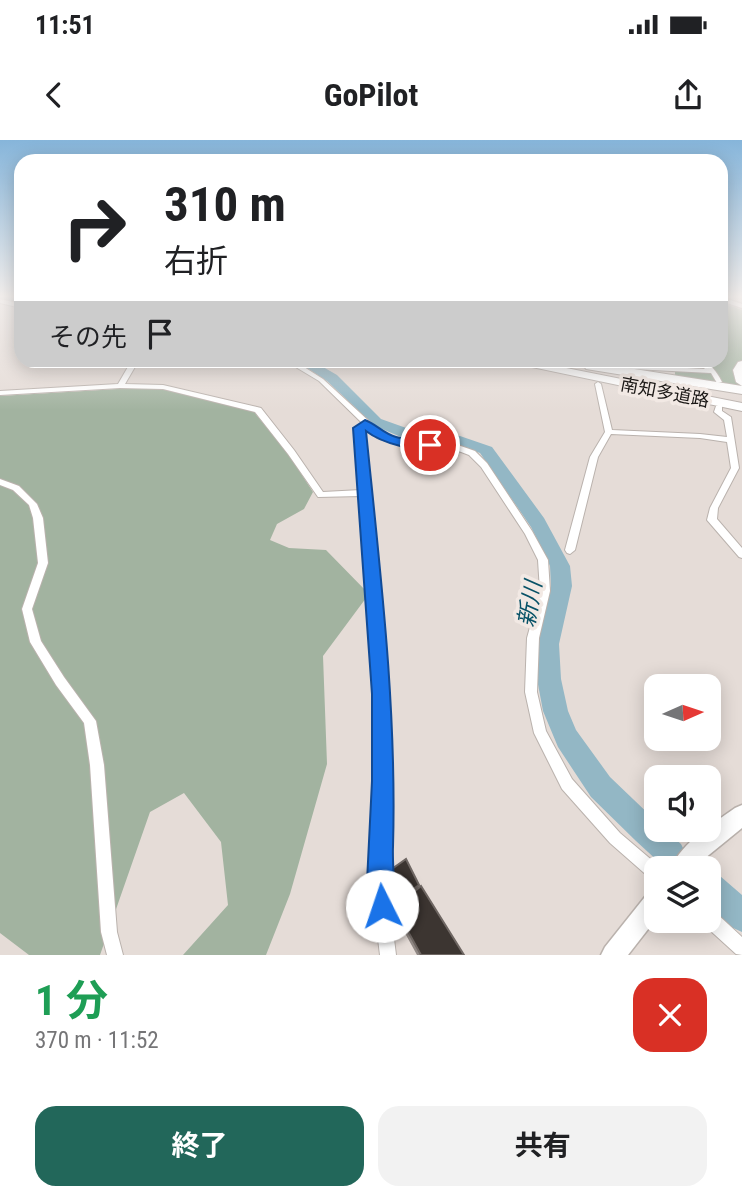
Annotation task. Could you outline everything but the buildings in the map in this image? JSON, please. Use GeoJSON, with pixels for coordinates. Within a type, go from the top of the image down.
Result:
{"type":"FeatureCollection","features":[{"type":"Feature","properties":{"kind":"highway"},"geometry":{"type":"LineString","coordinates":[[608,368],[741,390],[739,370],[742,365]]}},
{"type":"Feature","properties":{"kind":"highway","name":"南知多道路"},"geometry":{"type":"LineString","coordinates":[[545,368],[742,407]]}},
{"type":"Feature","properties":{"kind":"highway","name":"南知多道路"},"geometry":{"type":"LineString","coordinates":[[588,368],[741,390]]}},
{"type":"Feature","properties":{"kind":"main road"},"geometry":{"type":"LineString","coordinates":[[691,856],[742,815]]}},
{"type":"Feature","properties":{"kind":"main road"},"geometry":{"type":"LineString","coordinates":[[613,955],[644,916]]}},
{"type":"Feature","properties":{"kind":"street"},"geometry":{"type":"LineString","coordinates":[[120,386],[131,368]]}},
{"type":"Feature","properties":{"kind":"street"},"geometry":{"type":"LineString","coordinates":[[301,368],[321,380],[380,436],[398,442],[449,445],[472,453],[484,466],[529,533],[543,560],[545,591],[533,638],[531,692],[540,733],[567,785],[615,838],[644,863]]}},
{"type":"Feature","properties":{"kind":"street"},"geometry":{"type":"LineString","coordinates":[[647,368],[713,372]]}},
{"type":"Feature","properties":{"kind":"street"},"geometry":{"type":"LineString","coordinates":[[708,368],[719,382]]}},
{"type":"Feature","properties":{"kind":"street"},"geometry":{"type":"LineString","coordinates":[[570,551],[594,457],[609,432],[598,384]]}},
{"type":"Feature","properties":{"kind":"street"},"geometry":{"type":"LineString","coordinates":[[0,393],[120,386],[163,387],[258,410],[292,452],[320,495],[366,493]]}},
{"type":"Feature","properties":{"kind":"street"},"geometry":{"type":"LineString","coordinates":[[719,408],[718,412],[728,419],[730,440],[738,467],[714,508],[712,520],[742,554]]}},
{"type":"Feature","properties":{"kind":"street"},"geometry":{"type":"LineString","coordinates":[[365,424],[360,428],[382,694],[383,781],[379,882],[388,955]]}},
{"type":"Feature","properties":{"kind":"street"},"geometry":{"type":"LineString","coordinates":[[609,432],[651,436],[700,434],[730,440]]}},
{"type":"Feature","properties":{"kind":"street"},"geometry":{"type":"LineString","coordinates":[[0,482],[16,488],[33,504],[38,518],[43,563],[27,609],[36,642],[90,722],[97,765],[109,932],[115,955]]}},
{"type":"Feature","properties":{"kind":"street"},"geometry":{"type":"LineString","coordinates":[[721,929],[742,948]]}},
{"type":"Feature","properties":{"kind":"green space"},"geometry":{"type":"Polygon","coordinates":[[[728,334],[742,334],[742,362],[734,374],[739,386],[675,375],[675,368],[728,368],[728,334]]]}},
{"type":"Feature","properties":{"kind":"green space"},"geometry":{"type":"Polygon","coordinates":[[[163,389],[254,412],[289,455],[313,492],[304,509],[277,524],[270,540],[289,548],[326,550],[369,594],[323,656],[327,764],[290,894],[266,955],[183,955],[228,905],[221,842],[184,793],[150,812],[100,955],[29,955],[0,933],[0,396],[163,389]]]}},
{"type":"Feature","properties":{"kind":"waterway","name":"新川"},"geometry":{"type":"LineString","coordinates":[[315,368],[332,378],[374,418]]}},
{"type":"Feature","properties":{"kind":"waterway","name":"新川"},"geometry":{"type":"LineString","coordinates":[[380,423],[407,433],[460,440],[486,450],[538,522],[555,552],[562,576],[548,644],[549,679],[556,711],[582,764],[622,809],[671,854]]}},
{"type":"Feature","properties":{"kind":"waterway","name":"新川"},"geometry":{"type":"LineString","coordinates":[[721,898],[742,916]]}},
{"type":"Feature","properties":{"kind":"route"},"geometry":{"type":"LineString","coordinates":[[382,906],[379,882],[383,781],[382,694],[360,428],[365,424],[380,436],[398,442],[430,445]]}}]}
